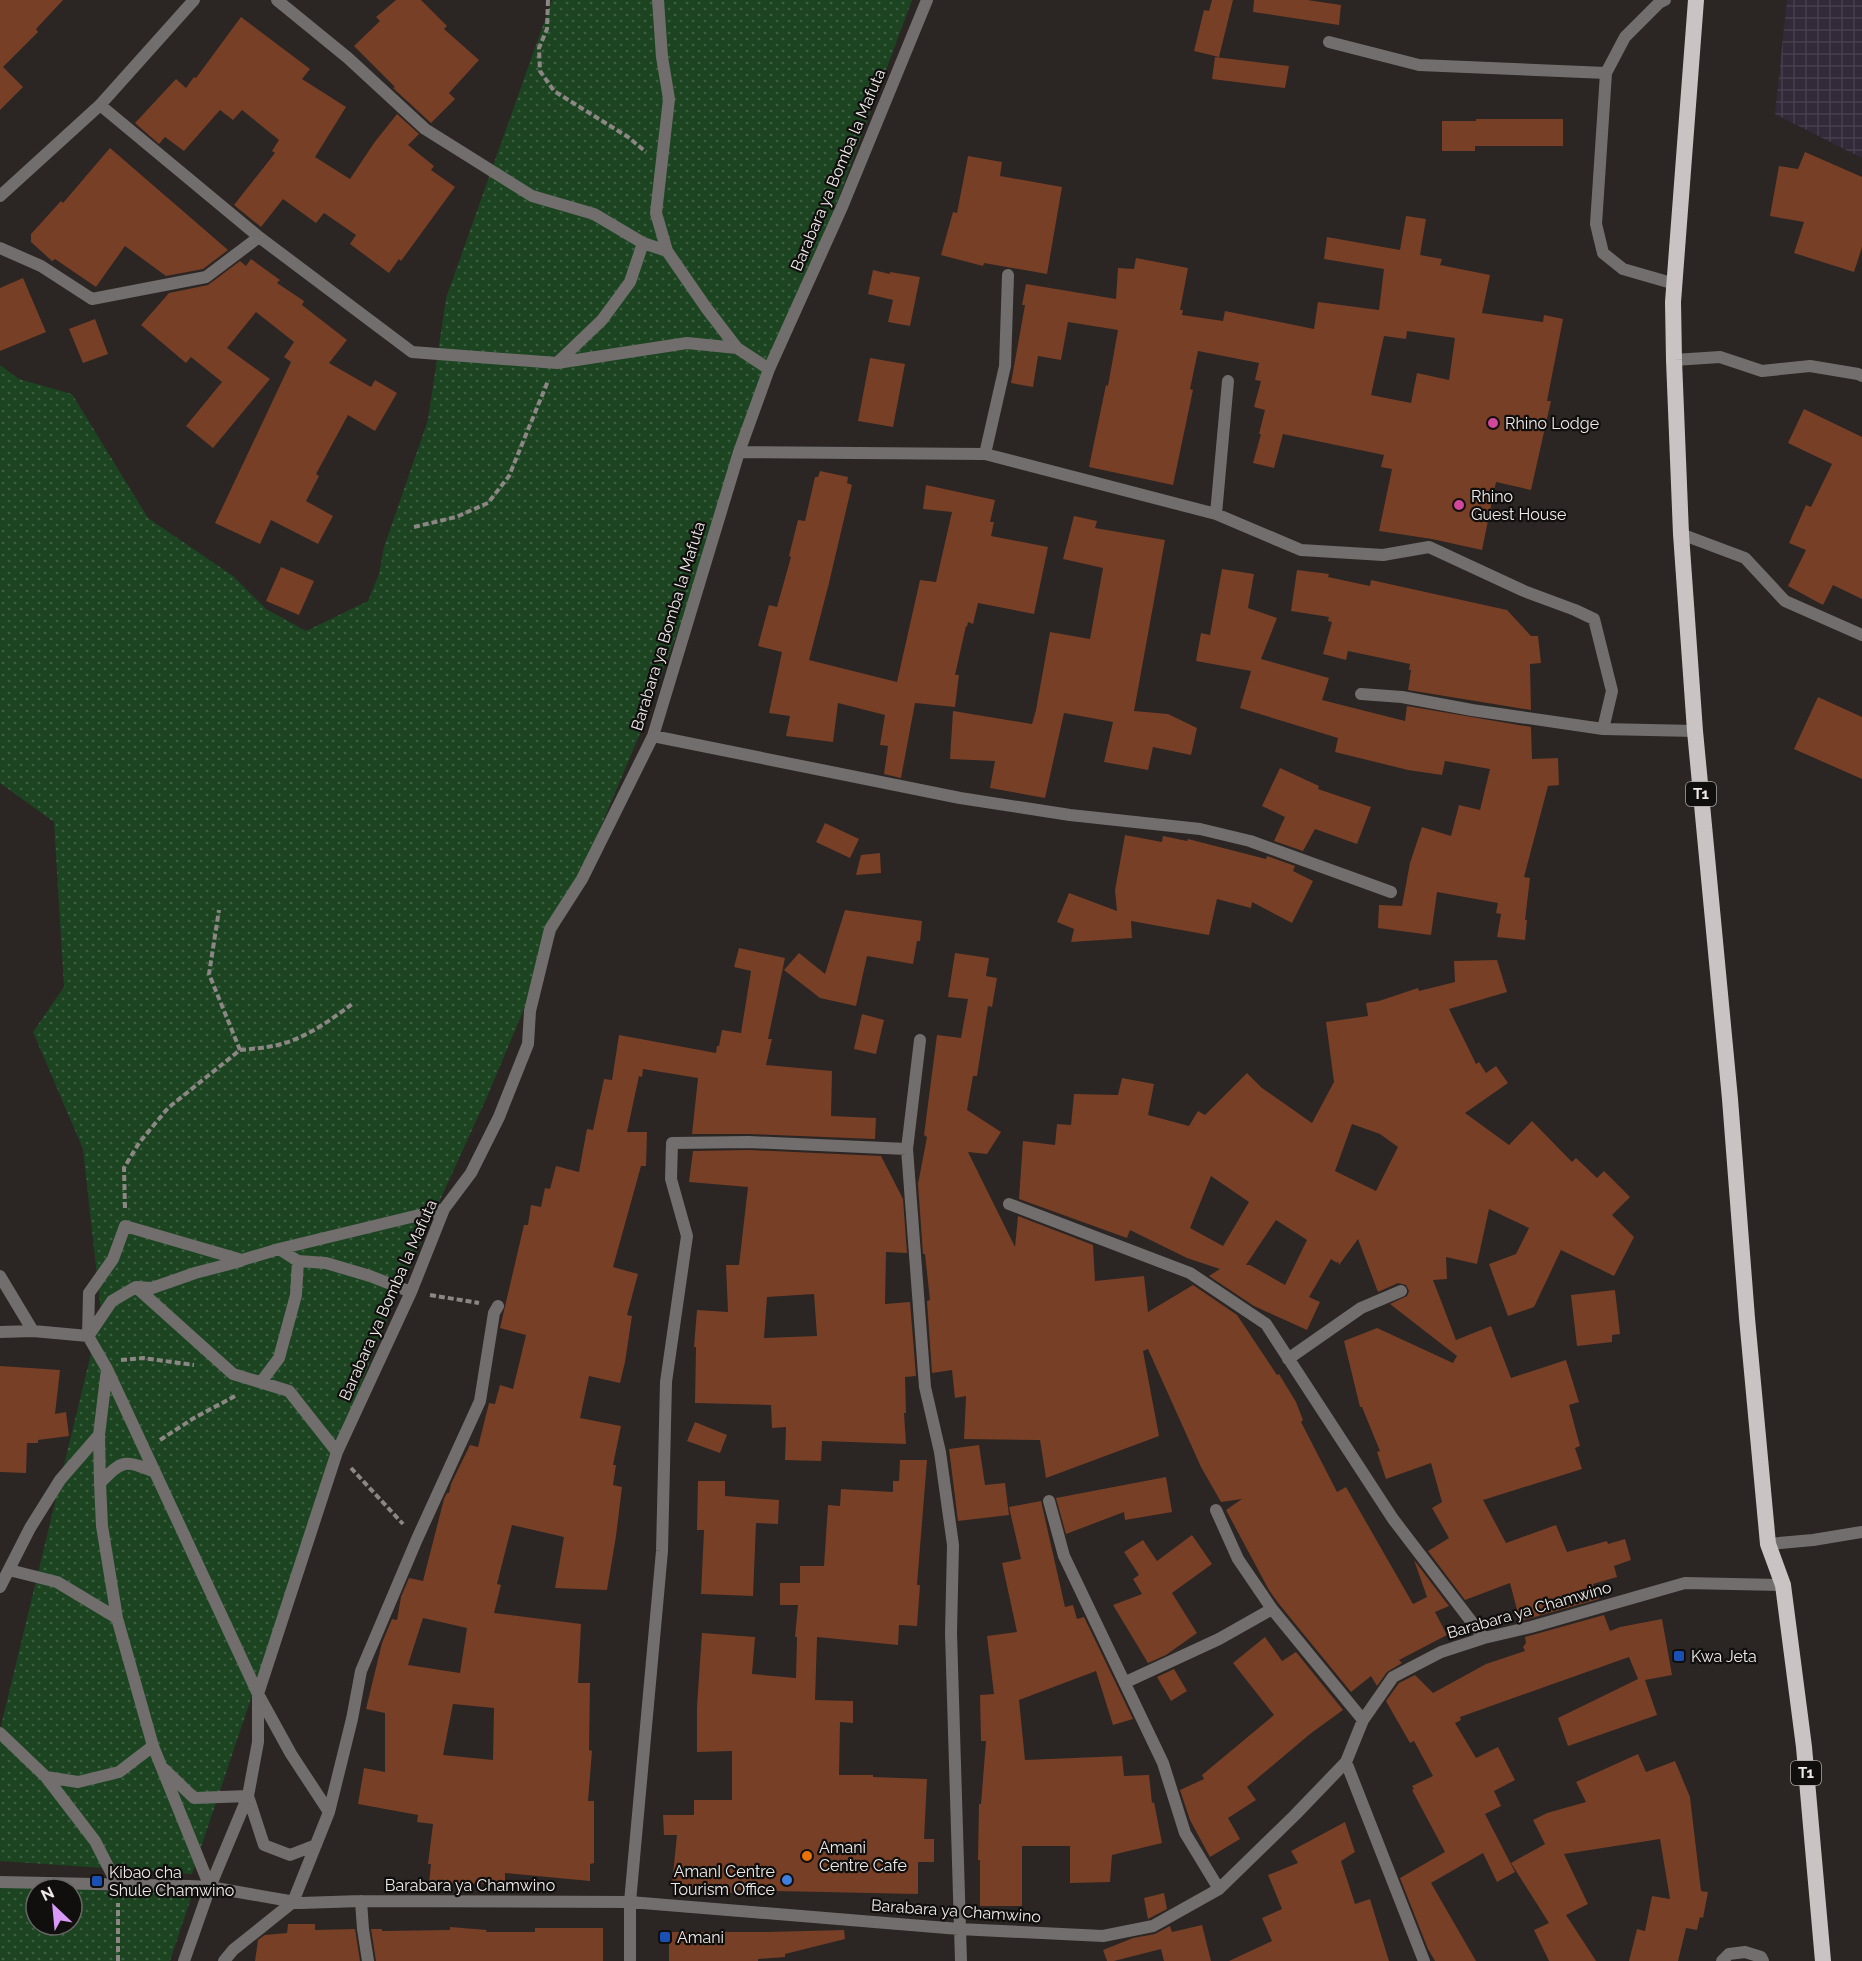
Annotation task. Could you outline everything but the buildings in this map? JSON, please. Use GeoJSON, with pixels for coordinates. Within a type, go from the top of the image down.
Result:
{"type":"FeatureCollection","features":[{"type":"Feature","properties":{"kind":"highway","name":"T1"},"geometry":{"type":"LineString","coordinates":[[1696,0],[1673,302],[1681,534],[1695,730],[1728,1076],[1768,1544],[1783,1585],[1804,1747],[1823,1961]]}},
{"type":"Feature","properties":{"kind":"street"},"geometry":{"type":"LineString","coordinates":[[0,196],[100,105],[194,0]]}},
{"type":"Feature","properties":{"kind":"street"},"geometry":{"type":"LineString","coordinates":[[277,0],[348,58],[425,129],[532,196],[594,214],[643,243],[667,251]]}},
{"type":"Feature","properties":{"kind":"street"},"geometry":{"type":"LineString","coordinates":[[658,0],[662,57],[669,99],[656,213],[667,251],[706,309],[737,348],[769,369]]}},
{"type":"Feature","properties":{"kind":"street","name":"Barabara ya Bomba la Mafuta"},"geometry":{"type":"LineString","coordinates":[[184,1961],[210,1887],[248,1796],[258,1742],[258,1694],[337,1452],[411,1292],[444,1209],[471,1173],[499,1118],[528,1044],[530,1011],[550,929],[582,879],[653,736],[739,452],[769,369],[842,207],[927,0]]}},
{"type":"Feature","properties":{"kind":"street"},"geometry":{"type":"LineString","coordinates":[[1665,0],[1625,37],[1606,73],[1596,224],[1603,253],[1623,269],[1675,284]]}},
{"type":"Feature","properties":{"kind":"street"},"geometry":{"type":"LineString","coordinates":[[1329,42],[1419,64],[1606,73]]}},
{"type":"Feature","properties":{"kind":"street"},"geometry":{"type":"LineString","coordinates":[[100,105],[259,237],[412,352],[557,363],[687,343],[737,348]]}},
{"type":"Feature","properties":{"kind":"street"},"geometry":{"type":"LineString","coordinates":[[0,248],[41,266],[92,299],[206,277],[259,237]]}},
{"type":"Feature","properties":{"kind":"street"},"geometry":{"type":"LineString","coordinates":[[557,363],[602,320],[630,282],[643,243]]}},
{"type":"Feature","properties":{"kind":"street"},"geometry":{"type":"LineString","coordinates":[[985,454],[1005,366],[1008,275]]}},
{"type":"Feature","properties":{"kind":"street"},"geometry":{"type":"LineString","coordinates":[[1674,360],[1720,357],[1762,371],[1810,366],[1862,376]]}},
{"type":"Feature","properties":{"kind":"street"},"geometry":{"type":"LineString","coordinates":[[1216,514],[1228,381]]}},
{"type":"Feature","properties":{"kind":"street"},"geometry":{"type":"LineString","coordinates":[[739,452],[985,454],[1216,514],[1301,550],[1383,555],[1429,547],[1524,591],[1575,609],[1594,619],[1612,691],[1603,729]]}},
{"type":"Feature","properties":{"kind":"street"},"geometry":{"type":"LineString","coordinates":[[1681,534],[1744,558],[1785,601],[1862,635]]}},
{"type":"Feature","properties":{"kind":"street"},"geometry":{"type":"LineString","coordinates":[[1362,694],[1402,697],[1472,710],[1603,729],[1695,730]]}},
{"type":"Feature","properties":{"kind":"street"},"geometry":{"type":"LineString","coordinates":[[653,736],[960,798],[1071,815],[1200,830],[1250,841],[1391,892]]}},
{"type":"Feature","properties":{"kind":"street"},"geometry":{"type":"LineString","coordinates":[[920,1040],[907,1149],[925,1387],[940,1452],[953,1545],[951,1633],[961,1961]]}},
{"type":"Feature","properties":{"kind":"street"},"geometry":{"type":"LineString","coordinates":[[630,1961],[630,1902],[662,1551],[666,1382],[687,1236],[671,1179],[672,1143],[749,1142],[907,1149]]}},
{"type":"Feature","properties":{"kind":"street"},"geometry":{"type":"LineString","coordinates":[[1010,1204],[1190,1273],[1266,1324],[1393,1519],[1484,1638]]}},
{"type":"Feature","properties":{"kind":"street"},"geometry":{"type":"LineString","coordinates":[[88,1336],[112,1301],[136,1287],[152,1288],[279,1249],[444,1209]]}},
{"type":"Feature","properties":{"kind":"street"},"geometry":{"type":"LineString","coordinates":[[242,1260],[125,1226],[113,1259],[89,1293],[88,1336],[105,1365],[258,1694],[291,1754],[329,1812]]}},
{"type":"Feature","properties":{"kind":"street"},"geometry":{"type":"LineString","coordinates":[[279,1249],[298,1261],[326,1263],[370,1276],[411,1292]]}},
{"type":"Feature","properties":{"kind":"street"},"geometry":{"type":"LineString","coordinates":[[261,1382],[279,1358],[296,1295],[298,1261]]}},
{"type":"Feature","properties":{"kind":"street"},"geometry":{"type":"LineString","coordinates":[[0,1276],[33,1331]]}},
{"type":"Feature","properties":{"kind":"street"},"geometry":{"type":"LineString","coordinates":[[136,1287],[233,1374],[289,1391],[337,1452]]}},
{"type":"Feature","properties":{"kind":"street"},"geometry":{"type":"LineString","coordinates":[[1288,1359],[1361,1308],[1401,1291]]}},
{"type":"Feature","properties":{"kind":"street"},"geometry":{"type":"LineString","coordinates":[[224,1961],[233,1950],[293,1902],[329,1812],[352,1719],[361,1671],[417,1539],[480,1401],[494,1313],[498,1306]]}},
{"type":"Feature","properties":{"kind":"street"},"geometry":{"type":"LineString","coordinates":[[0,1332],[33,1331],[88,1336]]}},
{"type":"Feature","properties":{"kind":"street"},"geometry":{"type":"LineString","coordinates":[[105,1365],[99,1435],[102,1526],[117,1618],[153,1746],[210,1887]]}},
{"type":"Feature","properties":{"kind":"street"},"geometry":{"type":"LineString","coordinates":[[0,1587],[30,1528],[60,1480],[99,1435]]}},
{"type":"Feature","properties":{"kind":"street"},"geometry":{"type":"LineString","coordinates":[[100,1483],[116,1466],[132,1463],[155,1472]]}},
{"type":"Feature","properties":{"kind":"street"},"geometry":{"type":"LineString","coordinates":[[1049,1501],[1064,1556],[1163,1763],[1185,1833],[1219,1889]]}},
{"type":"Feature","properties":{"kind":"street"},"geometry":{"type":"LineString","coordinates":[[1216,1510],[1238,1559],[1272,1609],[1363,1720]]}},
{"type":"Feature","properties":{"kind":"street"},"geometry":{"type":"LineString","coordinates":[[1768,1544],[1862,1532]]}},
{"type":"Feature","properties":{"kind":"street"},"geometry":{"type":"LineString","coordinates":[[9,1570],[57,1582],[117,1618]]}},
{"type":"Feature","properties":{"kind":"street","name":"Barabara ya Chamwino"},"geometry":{"type":"LineString","coordinates":[[0,1882],[210,1887],[301,1903],[361,1901],[630,1902],[959,1929],[1103,1936],[1153,1926],[1219,1889],[1346,1762],[1363,1720],[1393,1677],[1441,1652],[1685,1583],[1783,1585]]}},
{"type":"Feature","properties":{"kind":"street"},"geometry":{"type":"LineString","coordinates":[[1126,1682],[1219,1639],[1272,1609]]}},
{"type":"Feature","properties":{"kind":"street"},"geometry":{"type":"LineString","coordinates":[[0,1733],[46,1777],[95,1841],[117,1884]]}},
{"type":"Feature","properties":{"kind":"street"},"geometry":{"type":"LineString","coordinates":[[46,1777],[78,1782],[119,1772],[153,1746]]}},
{"type":"Feature","properties":{"kind":"street"},"geometry":{"type":"LineString","coordinates":[[1346,1762],[1424,1961]]}},
{"type":"Feature","properties":{"kind":"street"},"geometry":{"type":"LineString","coordinates":[[160,1766],[194,1798],[248,1796],[264,1845],[290,1855],[316,1845]]}},
{"type":"Feature","properties":{"kind":"street"},"geometry":{"type":"LineString","coordinates":[[361,1901],[368,1961]]}},
{"type":"Feature","properties":{"kind":"street"},"geometry":{"type":"LineString","coordinates":[[1722,1961],[1729,1954],[1744,1952],[1761,1957],[1763,1961]]}},
{"type":"Feature","properties":{"kind":"path"},"geometry":{"type":"LineString","coordinates":[[548,0],[547,29],[539,48],[540,71],[554,91],[628,137],[662,166]]}},
{"type":"Feature","properties":{"kind":"path"},"geometry":{"type":"LineString","coordinates":[[414,527],[456,517],[488,503],[509,476],[557,363]]}},
{"type":"Feature","properties":{"kind":"path"},"geometry":{"type":"LineString","coordinates":[[219,910],[209,974],[240,1050]]}},
{"type":"Feature","properties":{"kind":"path"},"geometry":{"type":"LineString","coordinates":[[125,1226],[124,1168],[139,1143],[168,1108],[240,1050],[275,1046],[297,1038],[324,1026],[352,1004]]}},
{"type":"Feature","properties":{"kind":"path"},"geometry":{"type":"LineString","coordinates":[[411,1292],[498,1306]]}},
{"type":"Feature","properties":{"kind":"path"},"geometry":{"type":"LineString","coordinates":[[105,1365],[143,1358],[198,1366]]}},
{"type":"Feature","properties":{"kind":"path"},"geometry":{"type":"LineString","coordinates":[[144,1450],[194,1418],[261,1382]]}},
{"type":"Feature","properties":{"kind":"path"},"geometry":{"type":"LineString","coordinates":[[337,1452],[417,1539]]}},
{"type":"Feature","properties":{"kind":"path"},"geometry":{"type":"LineString","coordinates":[[117,1884],[118,1961]]}},
{"type":"Feature","properties":{"kind":"shaded area"},"geometry":{"type":"Polygon","coordinates":[[[1787,0],[1862,0],[1862,158],[1775,114],[1787,0]]]}},
{"type":"Feature","properties":{"kind":"green space"},"geometry":{"type":"Polygon","coordinates":[[[552,0],[912,0],[639,736],[487,1097],[376,1346],[318,1499],[192,1874],[0,1861],[0,1730],[101,1312],[83,1149],[33,1032],[64,987],[54,822],[0,783],[0,365],[19,379],[72,394],[148,518],[233,576],[266,609],[306,631],[368,601],[379,574],[384,547],[428,420],[446,298],[552,0]]]}},
{"type":"Feature","properties":{"kind":"green space"},"geometry":{"type":"Polygon","coordinates":[[[0,1881],[24,1883],[24,1937],[84,1937],[84,1889],[193,1892],[170,1961],[0,1961],[0,1881]]]}},
{"type":"Feature","properties":{"kind":"place","name":"Rhino Lodge"},"geometry":{"type":"Point","coordinates":[1493,423]}},
{"type":"Feature","properties":{"kind":"place","name":"Rhino Guest House"},"geometry":{"type":"Point","coordinates":[1459,505]}},
{"type":"Feature","properties":{"kind":"place","name":"Kwa Jeta"},"geometry":{"type":"Point","coordinates":[1679,1656]}},
{"type":"Feature","properties":{"kind":"place","name":"Amani Centre Cafe"},"geometry":{"type":"Point","coordinates":[807,1856]}},
{"type":"Feature","properties":{"kind":"place","name":"AmanI Centre Tourism Office"},"geometry":{"type":"Point","coordinates":[787,1880]}},
{"type":"Feature","properties":{"kind":"place","name":"Kibao cha Shule Chamwino"},"geometry":{"type":"Point","coordinates":[97,1881]}},
{"type":"Feature","properties":{"kind":"place","name":"Amani"},"geometry":{"type":"Point","coordinates":[665,1937]}}]}
